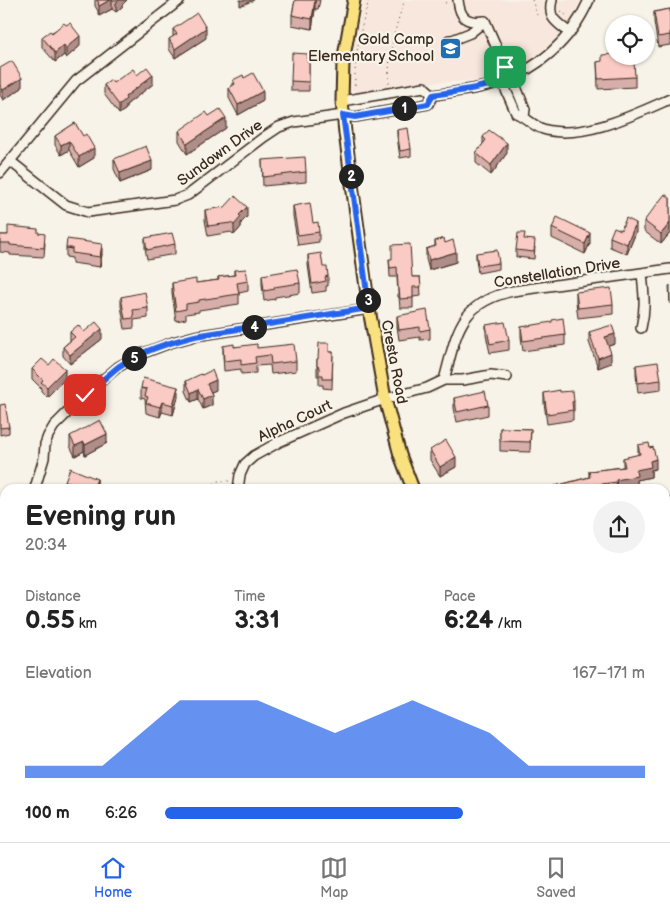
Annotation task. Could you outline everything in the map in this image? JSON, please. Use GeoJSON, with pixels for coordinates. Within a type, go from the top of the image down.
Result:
{"type":"FeatureCollection","features":[{"type":"Feature","properties":{"kind":"main road","name":"Cresta Road"},"geometry":{"type":"LineString","coordinates":[[354,0],[342,62],[343,115],[369,308],[384,399],[400,455],[411,484]]}},
{"type":"Feature","properties":{"kind":"street"},"geometry":{"type":"LineString","coordinates":[[0,173],[76,81],[180,0]]}},
{"type":"Feature","properties":{"kind":"street"},"geometry":{"type":"LineString","coordinates":[[458,0],[459,8],[468,20],[473,22],[485,21]]}},
{"type":"Feature","properties":{"kind":"street"},"geometry":{"type":"LineString","coordinates":[[342,101],[424,87],[433,95],[476,89],[508,79],[526,71],[546,58],[564,41],[579,20],[589,0]]}},
{"type":"Feature","properties":{"kind":"street"},"geometry":{"type":"LineString","coordinates":[[552,4],[550,11],[553,19],[570,33]]}},
{"type":"Feature","properties":{"kind":"street"},"geometry":{"type":"LineString","coordinates":[[449,40],[470,33],[485,21]]}},
{"type":"Feature","properties":{"kind":"street"},"geometry":{"type":"LineString","coordinates":[[485,21],[508,79],[525,109],[524,117],[540,128],[560,132],[574,131],[619,121],[670,99]]}},
{"type":"Feature","properties":{"kind":"street"},"geometry":{"type":"LineString","coordinates":[[382,94],[385,112]]}},
{"type":"Feature","properties":{"kind":"street","name":"Sundown Drive"},"geometry":{"type":"LineString","coordinates":[[10,161],[66,205],[77,210],[88,212],[182,199],[264,136],[279,128],[294,122],[343,115],[355,117],[428,104],[433,95]]}},
{"type":"Feature","properties":{"kind":"street","name":"Constellation Drive"},"geometry":{"type":"LineString","coordinates":[[444,380],[462,324],[474,307],[483,301],[513,291],[670,269]]}},
{"type":"Feature","properties":{"kind":"street"},"geometry":{"type":"LineString","coordinates":[[641,328],[645,301],[642,274]]}},
{"type":"Feature","properties":{"kind":"street"},"geometry":{"type":"LineString","coordinates":[[36,484],[44,458],[45,444],[54,426],[85,395],[118,367],[140,354],[170,342],[195,336],[369,308]]}},
{"type":"Feature","properties":{"kind":"street"},"geometry":{"type":"LineString","coordinates":[[384,399],[427,388],[444,380],[463,380],[491,375],[507,377]]}},
{"type":"Feature","properties":{"kind":"street","name":"Alpha Court"},"geometry":{"type":"LineString","coordinates":[[238,484],[245,464],[258,453],[344,412],[384,399]]}},
{"type":"Feature","properties":{"kind":"path"},"geometry":{"type":"LineString","coordinates":[[355,85],[355,68],[360,34],[369,0]]}},
{"type":"Feature","properties":{"kind":"path"},"geometry":{"type":"LineString","coordinates":[[389,82],[388,67],[394,36],[405,0]]}},
{"type":"Feature","properties":{"kind":"path"},"geometry":{"type":"LineString","coordinates":[[444,3],[447,0]]}},
{"type":"Feature","properties":{"kind":"path"},"geometry":{"type":"LineString","coordinates":[[532,0],[537,15]]}},
{"type":"Feature","properties":{"kind":"path"},"geometry":{"type":"LineString","coordinates":[[552,4],[566,16]]}},
{"type":"Feature","properties":{"kind":"path"},"geometry":{"type":"LineString","coordinates":[[213,484],[218,481],[233,484]]}},
{"type":"Feature","properties":{"kind":"shaded area","name":"Gold Camp Elementary School"},"geometry":{"type":"Polygon","coordinates":[[[365,0],[581,0],[571,20],[553,42],[524,65],[515,69],[480,81],[415,84],[357,94],[351,89],[352,64],[355,36],[365,0]]]}},
{"type":"Feature","properties":{"kind":"building"},"geometry":{"type":"Polygon","coordinates":[[[97,0],[110,0],[99,6],[97,0]]]}},
{"type":"Feature","properties":{"kind":"building"},"geometry":{"type":"Polygon","coordinates":[[[295,0],[315,0],[312,19],[292,15],[295,0]]]}},
{"type":"Feature","properties":{"kind":"building"},"geometry":{"type":"Polygon","coordinates":[[[670,9],[670,35],[658,37],[654,12],[670,9]]]}},
{"type":"Feature","properties":{"kind":"building"},"geometry":{"type":"Polygon","coordinates":[[[197,13],[206,28],[175,49],[169,39],[177,34],[173,29],[197,13]]]}},
{"type":"Feature","properties":{"kind":"building"},"geometry":{"type":"Polygon","coordinates":[[[64,23],[66,25],[70,23],[80,36],[66,48],[64,45],[55,53],[42,37],[50,31],[52,33],[64,23]]]}},
{"type":"Feature","properties":{"kind":"building"},"geometry":{"type":"Polygon","coordinates":[[[292,53],[308,54],[309,82],[291,81],[292,53]]]}},
{"type":"Feature","properties":{"kind":"building"},"geometry":{"type":"Polygon","coordinates":[[[602,55],[605,55],[605,65],[634,65],[635,77],[598,79],[597,62],[602,61],[602,55]]]}},
{"type":"Feature","properties":{"kind":"building"},"geometry":{"type":"Polygon","coordinates":[[[12,61],[22,78],[3,90],[0,85],[0,68],[12,61]]]}},
{"type":"Feature","properties":{"kind":"building"},"geometry":{"type":"Polygon","coordinates":[[[147,67],[153,75],[125,97],[126,99],[119,105],[104,85],[111,80],[113,83],[133,69],[137,75],[147,67]]]}},
{"type":"Feature","properties":{"kind":"building"},"geometry":{"type":"Polygon","coordinates":[[[253,73],[263,91],[238,105],[229,88],[235,84],[233,80],[243,75],[244,78],[253,73]]]}},
{"type":"Feature","properties":{"kind":"building"},"geometry":{"type":"Polygon","coordinates":[[[220,109],[226,118],[187,144],[179,131],[206,112],[209,116],[220,109]]]}},
{"type":"Feature","properties":{"kind":"building"},"geometry":{"type":"Polygon","coordinates":[[[75,123],[83,136],[86,134],[94,148],[79,157],[69,141],[61,145],[55,136],[75,123]]]}},
{"type":"Feature","properties":{"kind":"building"},"geometry":{"type":"Polygon","coordinates":[[[408,128],[411,149],[400,151],[397,130],[408,128]]]}},
{"type":"Feature","properties":{"kind":"building"},"geometry":{"type":"Polygon","coordinates":[[[489,130],[507,143],[491,165],[476,153],[486,140],[483,137],[489,130]]]}},
{"type":"Feature","properties":{"kind":"building"},"geometry":{"type":"Polygon","coordinates":[[[146,146],[152,161],[120,173],[114,159],[146,146]]]}},
{"type":"Feature","properties":{"kind":"building"},"geometry":{"type":"Polygon","coordinates":[[[305,157],[306,172],[263,177],[262,160],[305,157]]]}},
{"type":"Feature","properties":{"kind":"building"},"geometry":{"type":"Polygon","coordinates":[[[665,194],[670,198],[670,223],[661,234],[644,221],[665,194]]]}},
{"type":"Feature","properties":{"kind":"building"},"geometry":{"type":"Polygon","coordinates":[[[235,196],[247,207],[239,215],[241,217],[234,225],[231,223],[208,226],[205,210],[225,207],[235,196]]]}},
{"type":"Feature","properties":{"kind":"building"},"geometry":{"type":"Polygon","coordinates":[[[310,203],[313,223],[318,222],[319,232],[298,235],[293,206],[310,203]]]}},
{"type":"Feature","properties":{"kind":"building"},"geometry":{"type":"Polygon","coordinates":[[[557,217],[590,233],[585,244],[552,228],[557,217]]]}},
{"type":"Feature","properties":{"kind":"building"},"geometry":{"type":"Polygon","coordinates":[[[626,218],[636,223],[627,244],[610,237],[614,227],[621,230],[626,218]]]}},
{"type":"Feature","properties":{"kind":"building"},"geometry":{"type":"Polygon","coordinates":[[[8,226],[38,229],[38,233],[45,234],[44,248],[0,243],[0,235],[8,235],[8,226]]]}},
{"type":"Feature","properties":{"kind":"building"},"geometry":{"type":"Polygon","coordinates":[[[172,233],[175,244],[147,250],[145,238],[172,233]]]}},
{"type":"Feature","properties":{"kind":"building"},"geometry":{"type":"Polygon","coordinates":[[[518,233],[525,233],[524,239],[535,240],[534,252],[516,250],[518,233]]]}},
{"type":"Feature","properties":{"kind":"building"},"geometry":{"type":"Polygon","coordinates":[[[444,238],[445,243],[453,240],[456,252],[429,260],[426,249],[436,246],[435,241],[444,238]]]}},
{"type":"Feature","properties":{"kind":"building"},"geometry":{"type":"Polygon","coordinates":[[[67,239],[102,244],[100,257],[72,253],[72,248],[66,248],[67,239]]]}},
{"type":"Feature","properties":{"kind":"building"},"geometry":{"type":"Polygon","coordinates":[[[410,244],[412,277],[420,277],[421,287],[413,287],[413,298],[400,299],[397,267],[390,268],[389,259],[392,259],[392,245],[410,244]]]}},
{"type":"Feature","properties":{"kind":"building"},"geometry":{"type":"Polygon","coordinates":[[[497,250],[499,263],[478,266],[476,253],[497,250]]]}},
{"type":"Feature","properties":{"kind":"building"},"geometry":{"type":"Polygon","coordinates":[[[321,253],[323,267],[327,267],[328,276],[325,277],[326,281],[312,284],[308,255],[321,253]]]}},
{"type":"Feature","properties":{"kind":"building"},"geometry":{"type":"Polygon","coordinates":[[[246,269],[248,281],[237,283],[239,294],[199,300],[199,302],[186,304],[186,309],[176,311],[172,283],[196,279],[196,283],[219,280],[218,277],[235,275],[234,270],[246,269]]]}},
{"type":"Feature","properties":{"kind":"building"},"geometry":{"type":"Polygon","coordinates":[[[297,269],[300,283],[274,287],[275,289],[264,291],[262,275],[297,269]]]}},
{"type":"Feature","properties":{"kind":"building"},"geometry":{"type":"Polygon","coordinates":[[[611,288],[613,304],[578,308],[576,292],[611,288]]]}},
{"type":"Feature","properties":{"kind":"building"},"geometry":{"type":"Polygon","coordinates":[[[145,292],[148,308],[133,310],[134,318],[125,319],[121,297],[145,292]]]}},
{"type":"Feature","properties":{"kind":"building"},"geometry":{"type":"Polygon","coordinates":[[[427,310],[430,329],[420,331],[420,327],[399,330],[397,316],[427,310]]]}},
{"type":"Feature","properties":{"kind":"building"},"geometry":{"type":"Polygon","coordinates":[[[563,318],[565,335],[523,341],[521,327],[552,322],[552,320],[563,318]]]}},
{"type":"Feature","properties":{"kind":"building"},"geometry":{"type":"Polygon","coordinates":[[[96,322],[102,329],[70,355],[63,347],[75,337],[70,332],[78,325],[84,332],[96,322]]]}},
{"type":"Feature","properties":{"kind":"building"},"geometry":{"type":"Polygon","coordinates":[[[505,322],[509,340],[490,344],[486,325],[505,322]]]}},
{"type":"Feature","properties":{"kind":"building"},"geometry":{"type":"Polygon","coordinates":[[[612,325],[615,334],[605,337],[611,353],[598,358],[589,332],[612,325]]]}},
{"type":"Feature","properties":{"kind":"building"},"geometry":{"type":"Polygon","coordinates":[[[319,343],[329,343],[329,352],[333,352],[332,379],[323,379],[323,375],[319,375],[317,359],[319,343]]]}},
{"type":"Feature","properties":{"kind":"building"},"geometry":{"type":"Polygon","coordinates":[[[234,344],[234,347],[257,344],[257,348],[294,344],[296,361],[271,364],[270,355],[255,357],[256,363],[241,365],[241,359],[224,361],[223,346],[234,344]]]}},
{"type":"Feature","properties":{"kind":"building"},"geometry":{"type":"Polygon","coordinates":[[[42,359],[49,365],[54,359],[65,369],[47,387],[32,369],[42,359]]]}},
{"type":"Feature","properties":{"kind":"building"},"geometry":{"type":"Polygon","coordinates":[[[658,362],[661,380],[638,383],[636,365],[658,362]]]}},
{"type":"Feature","properties":{"kind":"building"},"geometry":{"type":"Polygon","coordinates":[[[212,370],[216,380],[207,384],[212,395],[203,399],[198,389],[191,393],[186,381],[212,370]]]}},
{"type":"Feature","properties":{"kind":"building"},"geometry":{"type":"Polygon","coordinates":[[[143,378],[178,387],[173,405],[162,402],[160,407],[146,403],[148,397],[145,396],[147,389],[141,388],[143,378]]]}},
{"type":"Feature","properties":{"kind":"building"},"geometry":{"type":"Polygon","coordinates":[[[560,390],[560,392],[573,391],[573,410],[547,414],[544,393],[560,390]]]}},
{"type":"Feature","properties":{"kind":"building"},"geometry":{"type":"Polygon","coordinates":[[[485,391],[488,405],[457,412],[454,398],[485,391]]]}},
{"type":"Feature","properties":{"kind":"building"},"geometry":{"type":"Polygon","coordinates":[[[5,404],[9,427],[0,428],[0,405],[5,404]]]}},
{"type":"Feature","properties":{"kind":"building"},"geometry":{"type":"Polygon","coordinates":[[[100,420],[107,434],[85,445],[84,442],[75,446],[70,436],[100,420]]]}},
{"type":"Feature","properties":{"kind":"building"},"geometry":{"type":"Polygon","coordinates":[[[500,428],[531,429],[530,442],[500,441],[500,428]]]}},
{"type":"Feature","properties":{"kind":"building"},"geometry":{"type":"Polygon","coordinates":[[[446,440],[456,457],[440,467],[430,450],[446,440]]]}},
{"type":"Feature","properties":{"kind":"building"},"geometry":{"type":"Polygon","coordinates":[[[649,443],[650,448],[653,447],[656,459],[650,461],[651,467],[636,470],[637,476],[602,484],[563,484],[590,477],[589,471],[625,467],[623,458],[640,454],[638,445],[649,443]]]}},
{"type":"Feature","properties":{"kind":"building"},"geometry":{"type":"Polygon","coordinates":[[[70,468],[97,479],[95,484],[75,484],[65,481],[70,468]]]}},
{"type":"Feature","properties":{"kind":"place","name":"Gold Camp Elementary School"},"geometry":{"type":"Point","coordinates":[450,48]}},
{"type":"Feature","properties":{"kind":"route"},"geometry":{"type":"LineString","coordinates":[[85,395],[118,367],[140,354],[173,342],[195,336],[369,308],[343,115],[355,117],[428,104],[433,95],[496,84],[510,78],[505,67]]}}]}
